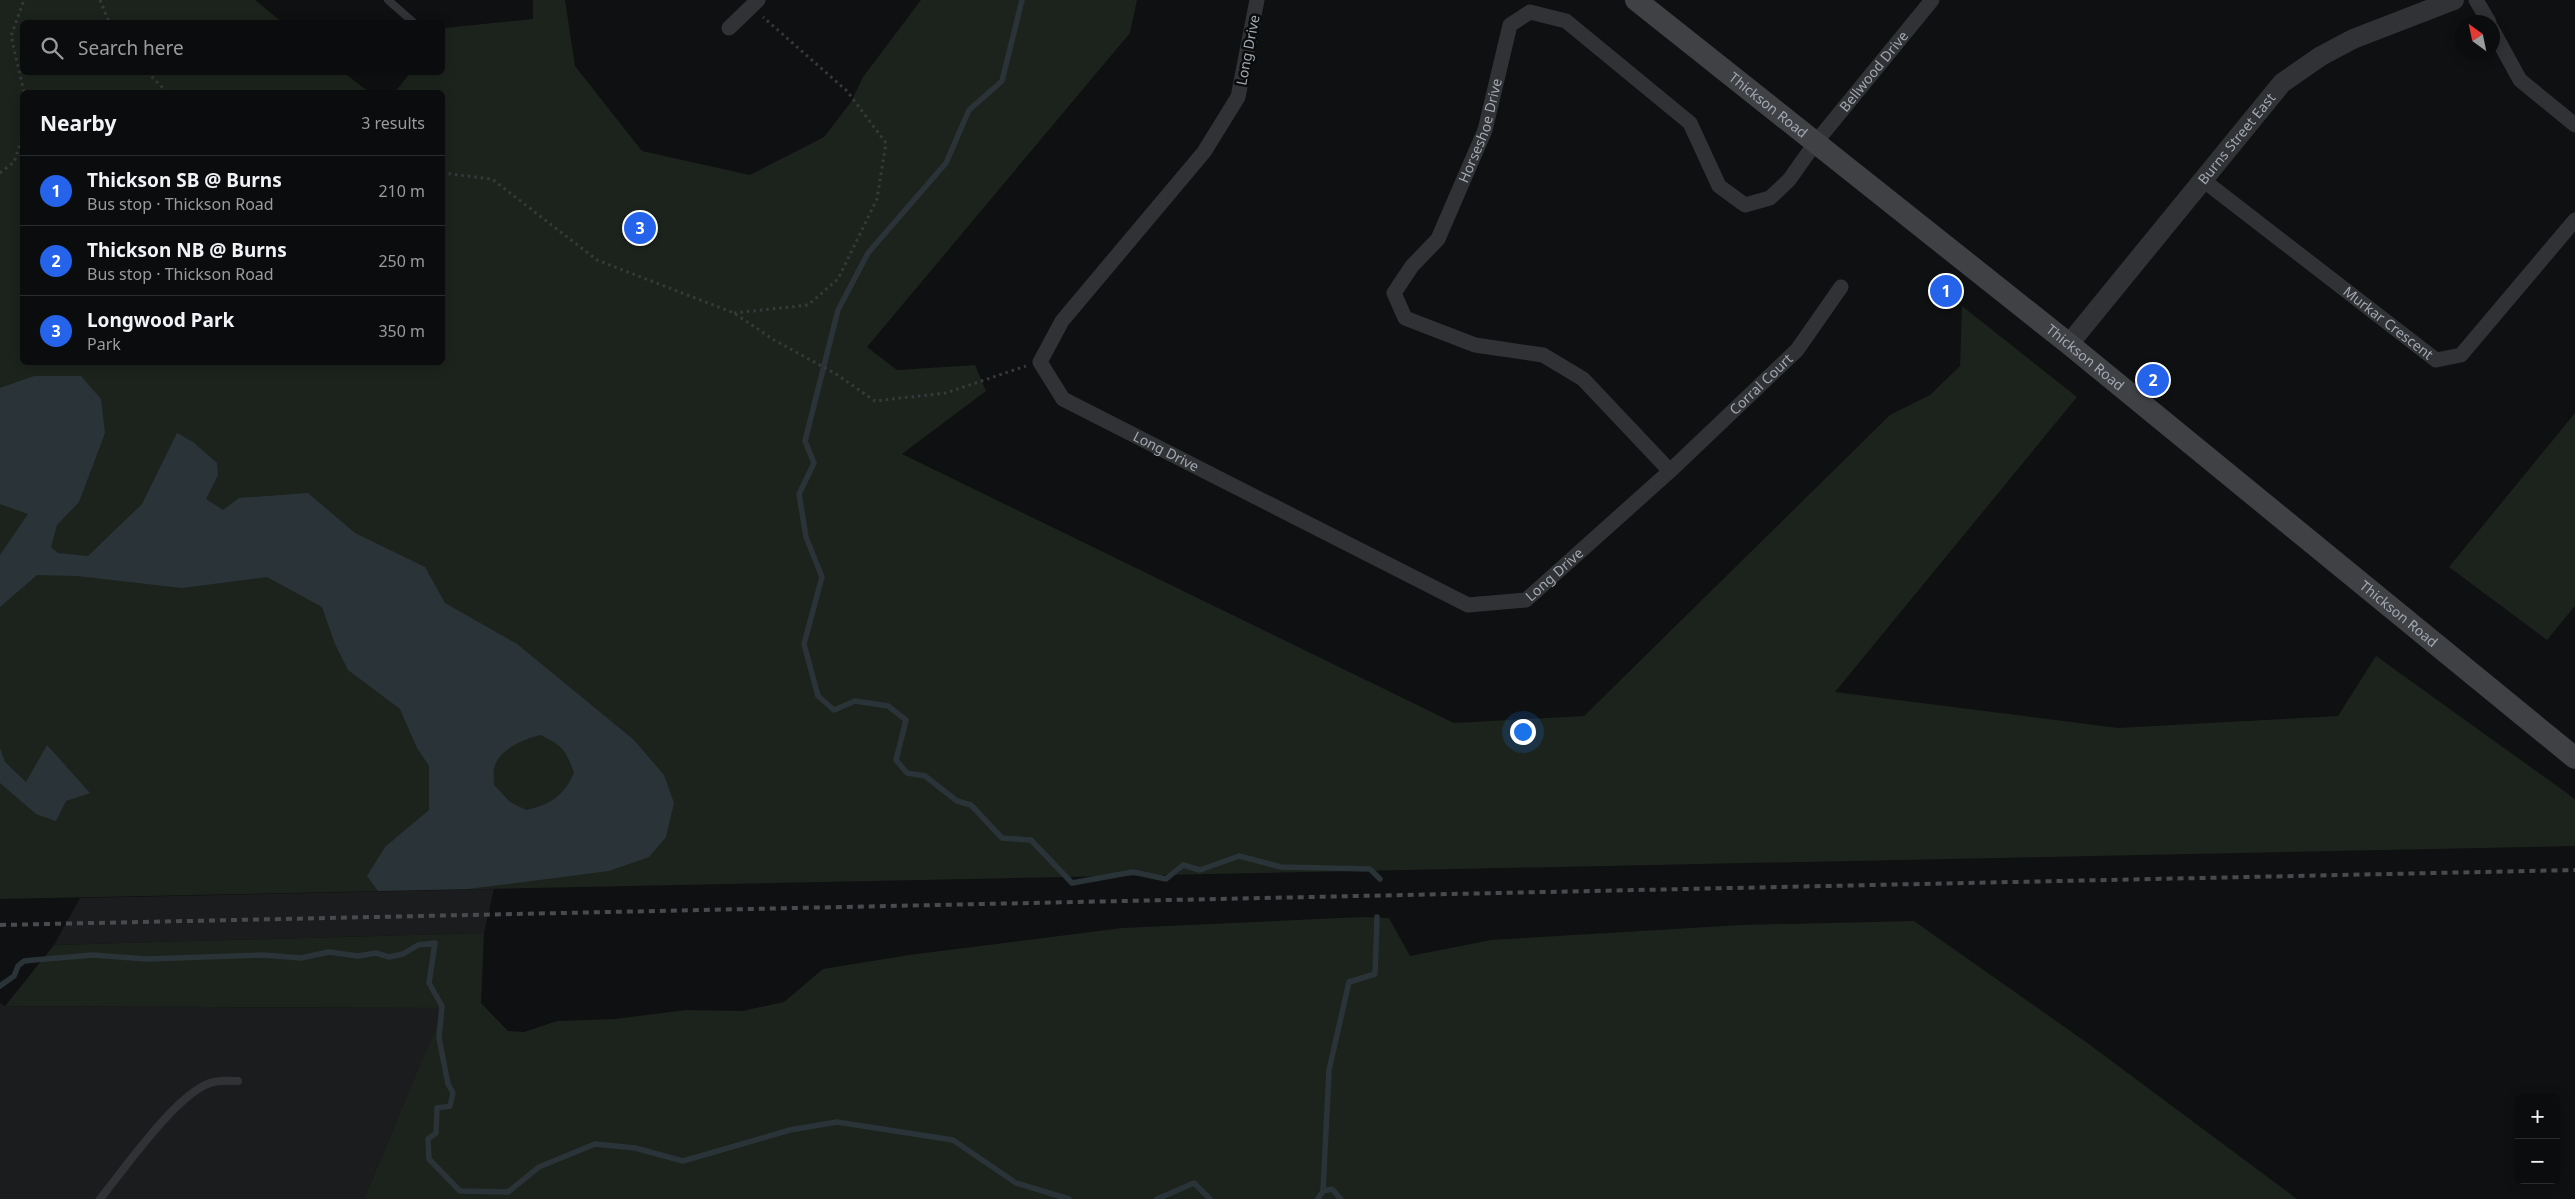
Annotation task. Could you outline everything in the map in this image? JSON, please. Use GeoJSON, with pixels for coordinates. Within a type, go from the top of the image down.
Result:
{"type":"FeatureCollection","features":[{"type":"Feature","properties":{"kind":"main road","name":"Thickson Road"},"geometry":{"type":"LineString","coordinates":[[1636,0],[2069,344],[2575,758]]}},
{"type":"Feature","properties":{"kind":"street","name":"Long Drive"},"geometry":{"type":"LineString","coordinates":[[1258,0],[1238,97],[1204,152],[1062,321],[1040,362],[1062,399],[1468,606],[1526,600],[1670,471]]}},
{"type":"Feature","properties":{"kind":"street","name":"Bellwood Drive"},"geometry":{"type":"LineString","coordinates":[[1816,142],[1932,0]]}},
{"type":"Feature","properties":{"kind":"street","name":"Burns Street East"},"geometry":{"type":"LineString","coordinates":[[2069,344],[2282,83],[2321,56],[2354,40],[2454,0]]}},
{"type":"Feature","properties":{"kind":"street"},"geometry":{"type":"LineString","coordinates":[[2476,0],[2485,15]]}},
{"type":"Feature","properties":{"kind":"street"},"geometry":{"type":"LineString","coordinates":[[729,28],[754,3]]}},
{"type":"Feature","properties":{"kind":"street","name":"Horseshoe Drive"},"geometry":{"type":"LineString","coordinates":[[1670,471],[1583,379],[1543,355],[1475,345],[1405,318],[1394,293],[1412,266],[1438,239],[1446,221],[1485,130],[1510,25],[1530,12],[1566,21],[1690,123],[1719,186],[1745,205],[1770,198],[1789,180],[1816,142]]}},
{"type":"Feature","properties":{"kind":"street"},"geometry":{"type":"LineString","coordinates":[[2500,44],[2520,80],[2575,125]]}},
{"type":"Feature","properties":{"kind":"street","name":"Murkar Crescent"},"geometry":{"type":"LineString","coordinates":[[2203,180],[2436,360],[2461,356],[2575,220]]}},
{"type":"Feature","properties":{"kind":"street","name":"Corral Court"},"geometry":{"type":"LineString","coordinates":[[1670,471],[1796,350],[1841,288]]}},
{"type":"Feature","properties":{"kind":"lane"},"geometry":{"type":"LineString","coordinates":[[388,0],[411,20]]}},
{"type":"Feature","properties":{"kind":"lane"},"geometry":{"type":"LineString","coordinates":[[100,1199],[170,1113],[196,1091],[214,1082],[238,1081]]}},
{"type":"Feature","properties":{"kind":"path"},"geometry":{"type":"LineString","coordinates":[[20,75],[11,36],[24,0]]}},
{"type":"Feature","properties":{"kind":"path"},"geometry":{"type":"LineString","coordinates":[[100,0],[108,20]]}},
{"type":"Feature","properties":{"kind":"path"},"geometry":{"type":"LineString","coordinates":[[734,313],[808,304],[838,279],[877,199],[886,143],[847,91],[754,3]]}},
{"type":"Feature","properties":{"kind":"path"},"geometry":{"type":"LineString","coordinates":[[20,75],[24,90]]}},
{"type":"Feature","properties":{"kind":"path"},"geometry":{"type":"LineString","coordinates":[[150,75],[165,90]]}},
{"type":"Feature","properties":{"kind":"path"},"geometry":{"type":"LineString","coordinates":[[0,173],[14,162],[20,145]]}},
{"type":"Feature","properties":{"kind":"path"},"geometry":{"type":"LineString","coordinates":[[445,172],[492,179],[597,260],[734,313],[774,340],[836,374],[875,401],[946,393],[1040,362]]}},
{"type":"Feature","properties":{"kind":"shaded area"},"geometry":{"type":"Polygon","coordinates":[[[0,0],[255,0],[280,20],[20,20],[20,75],[347,75],[366,90],[20,90],[20,365],[445,365],[445,90],[397,90],[408,75],[445,75],[445,28],[533,19],[533,0],[565,0],[575,66],[642,151],[750,175],[824,137],[851,102],[863,77],[921,0],[1137,0],[1130,33],[867,347],[897,370],[975,365],[986,391],[902,454],[1454,723],[1584,716],[1890,415],[1930,395],[1960,366],[1962,306],[2077,397],[1835,692],[2118,728],[2338,716],[2376,656],[2575,799],[2575,846],[0,899],[0,0]]]}},
{"type":"Feature","properties":{"kind":"shaded area"},"geometry":{"type":"Polygon","coordinates":[[[34,376],[81,376],[101,399],[105,433],[79,502],[57,525],[51,547],[58,553],[88,556],[142,504],[177,433],[193,442],[217,463],[218,475],[206,499],[223,510],[239,498],[308,493],[355,533],[425,567],[445,603],[517,644],[634,740],[664,775],[674,803],[666,837],[649,857],[609,871],[468,889],[378,891],[367,876],[385,847],[429,810],[429,766],[417,748],[400,709],[348,670],[335,644],[322,607],[267,577],[182,588],[77,576],[37,575],[0,607],[0,555],[28,514],[0,504],[0,388],[34,376]],[[540,735],[526,739],[512,746],[496,762],[494,785],[510,802],[526,810],[543,805],[556,798],[566,788],[574,773],[566,754],[558,745],[540,735]]]}},
{"type":"Feature","properties":{"kind":"shaded area"},"geometry":{"type":"Polygon","coordinates":[[[2575,413],[2575,606],[2547,640],[2449,567],[2575,413]]]}},
{"type":"Feature","properties":{"kind":"shaded area"},"geometry":{"type":"Polygon","coordinates":[[[47,745],[90,793],[66,801],[56,821],[36,814],[0,783],[0,748],[5,762],[26,782],[47,745]]]}},
{"type":"Feature","properties":{"kind":"shaded area"},"geometry":{"type":"Polygon","coordinates":[[[494,889],[484,933],[54,945],[80,898],[494,889]]]}},
{"type":"Feature","properties":{"kind":"shaded area"},"geometry":{"type":"Polygon","coordinates":[[[1362,917],[1389,918],[1410,956],[1491,940],[1741,925],[1914,921],[2086,1042],[2297,1199],[364,1199],[444,1008],[5,1006],[54,945],[484,933],[481,1003],[508,1031],[524,1032],[557,1021],[615,1019],[686,1010],[742,1011],[784,1002],[823,969],[909,955],[1122,928],[1362,917]]]}},
{"type":"Feature","properties":{"kind":"shaded area"},"geometry":{"type":"Polygon","coordinates":[[[0,1003],[5,1006],[445,1008],[364,1199],[0,1199],[0,1003]]]}},
{"type":"Feature","properties":{"kind":"waterway"},"geometry":{"type":"LineString","coordinates":[[1022,0],[1002,81],[969,110],[946,163],[868,253],[838,310],[805,441],[814,463],[799,494],[806,537],[822,577],[804,644],[818,696],[834,710],[855,701],[888,706],[906,720],[896,760],[907,773],[925,776],[957,801],[971,805],[1002,838],[1031,840],[1072,883],[1133,872],[1166,879],[1183,865],[1200,870],[1239,856],[1281,867],[1370,869],[1380,879]]}},
{"type":"Feature","properties":{"kind":"waterway"},"geometry":{"type":"LineString","coordinates":[[1323,1191],[1329,1070],[1349,982],[1375,974],[1377,917]]}},
{"type":"Feature","properties":{"kind":"waterway"},"geometry":{"type":"LineString","coordinates":[[0,986],[14,976],[18,966],[24,961],[34,960],[93,955],[146,959],[263,955],[301,958],[329,952],[358,956],[376,953],[389,957],[403,954],[418,945],[435,943],[429,983],[442,1006],[439,1038],[448,1084],[453,1093],[450,1106],[437,1108],[436,1133],[428,1139],[429,1159],[460,1191],[508,1192],[539,1167],[595,1144],[635,1148],[683,1161],[790,1130],[837,1122],[953,1140],[1016,1183],[1069,1199]]}},
{"type":"Feature","properties":{"kind":"waterway"},"geometry":{"type":"LineString","coordinates":[[1157,1199],[1194,1183],[1210,1199]]}},
{"type":"Feature","properties":{"kind":"waterway"},"geometry":{"type":"LineString","coordinates":[[1318,1199],[1323,1191],[1332,1189],[1341,1199]]}},
{"type":"Feature","properties":{"kind":"railway"},"geometry":{"type":"LineString","coordinates":[[0,925],[2575,870]]}},
{"type":"Feature","properties":{"kind":"place","name":"Longwood Park"},"geometry":{"type":"Point","coordinates":[640,228]}},
{"type":"Feature","properties":{"kind":"place","name":"Thickson SB @ Burns"},"geometry":{"type":"Point","coordinates":[1946,291]}},
{"type":"Feature","properties":{"kind":"place","name":"Thickson NB @ Burns"},"geometry":{"type":"Point","coordinates":[2153,380]}}]}
